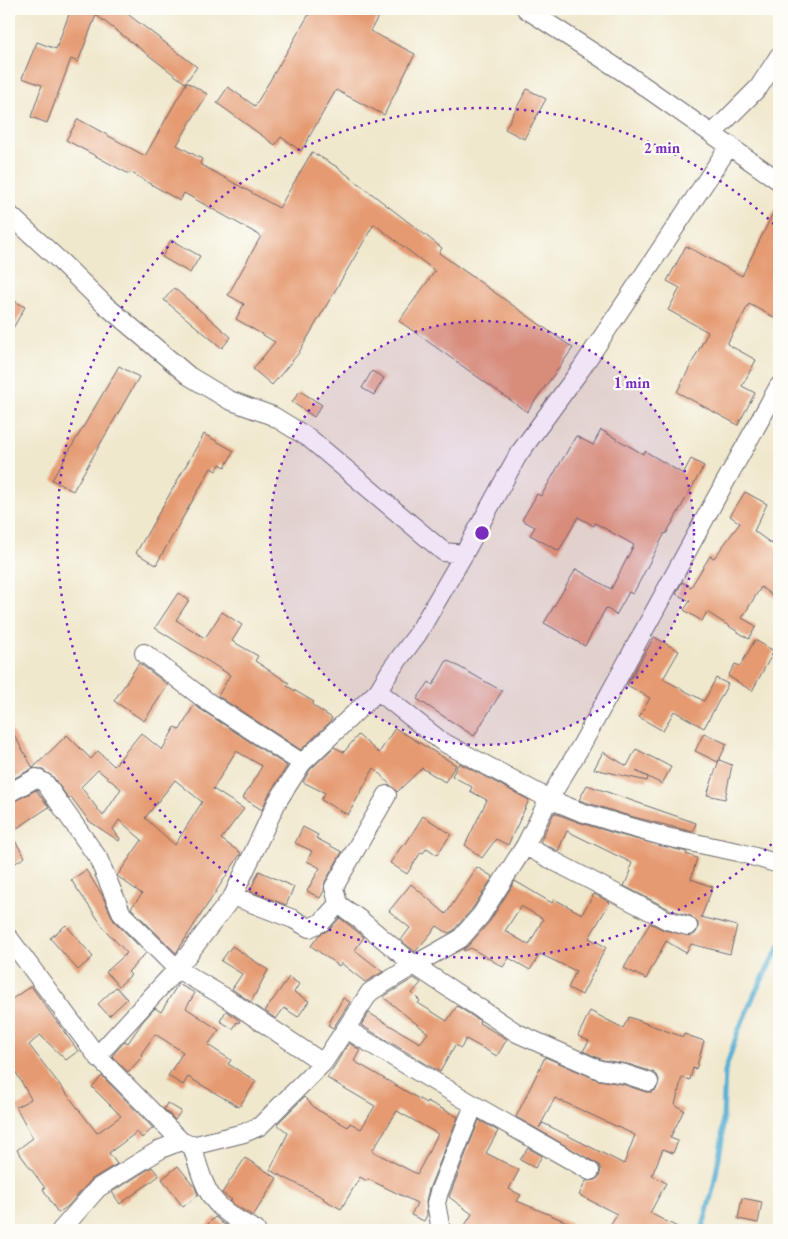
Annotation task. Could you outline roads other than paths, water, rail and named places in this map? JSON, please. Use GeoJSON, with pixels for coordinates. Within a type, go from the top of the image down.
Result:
{"type":"FeatureCollection","features":[{"type":"Feature","properties":{"kind":"street"},"geometry":{"type":"LineString","coordinates":[[526,9],[632,77],[779,181]]}},
{"type":"Feature","properties":{"kind":"street"},"geometry":{"type":"LineString","coordinates":[[713,133],[759,87],[779,56]]}},
{"type":"Feature","properties":{"kind":"street"},"geometry":{"type":"LineString","coordinates":[[97,1056],[177,969],[233,896],[277,802],[302,763],[378,691],[392,668],[417,635],[518,455],[581,368],[730,145]]}},
{"type":"Feature","properties":{"kind":"street"},"geometry":{"type":"LineString","coordinates":[[9,214],[104,304],[190,376],[228,400],[273,416],[309,438],[444,552],[464,554]]}},
{"type":"Feature","properties":{"kind":"street"},"geometry":{"type":"LineString","coordinates":[[61,1230],[98,1188],[161,1149],[244,1133],[260,1126],[323,1063],[370,992],[460,939],[481,915],[525,846],[549,799],[779,386]]}},
{"type":"Feature","properties":{"kind":"street"},"geometry":{"type":"LineString","coordinates":[[442,589],[444,552]]}},
{"type":"Feature","properties":{"kind":"street"},"geometry":{"type":"LineString","coordinates":[[144,653],[208,702],[302,763]]}},
{"type":"Feature","properties":{"kind":"street"},"geometry":{"type":"LineString","coordinates":[[378,691],[441,741],[549,799],[581,812],[623,825],[666,837],[738,852],[779,864]]}},
{"type":"Feature","properties":{"kind":"street"},"geometry":{"type":"LineString","coordinates":[[10,790],[36,778],[44,783],[98,858],[122,914],[177,969],[223,996],[323,1063]]}},
{"type":"Feature","properties":{"kind":"street"},"geometry":{"type":"LineString","coordinates":[[387,795],[334,887],[338,904],[358,918],[414,965],[517,1033],[600,1070],[625,1074],[649,1082]]}},
{"type":"Feature","properties":{"kind":"street"},"geometry":{"type":"LineString","coordinates":[[525,846],[667,920],[688,926]]}},
{"type":"Feature","properties":{"kind":"street"},"geometry":{"type":"LineString","coordinates":[[233,896],[293,919],[309,928],[322,922],[338,904]]}},
{"type":"Feature","properties":{"kind":"street"},"geometry":{"type":"LineString","coordinates":[[9,938],[97,1056],[187,1143],[205,1187],[215,1203],[236,1220],[256,1230]]}},
{"type":"Feature","properties":{"kind":"street"},"geometry":{"type":"LineString","coordinates":[[346,1029],[474,1106],[590,1171]]}},
{"type":"Feature","properties":{"kind":"street"},"geometry":{"type":"LineString","coordinates":[[442,1230],[436,1203],[474,1106]]}},
{"type":"Feature","properties":{"kind":"waterway"},"geometry":{"type":"LineString","coordinates":[[702,1230],[714,1185],[722,1140],[725,1071],[738,1031],[779,947]]}}]}
